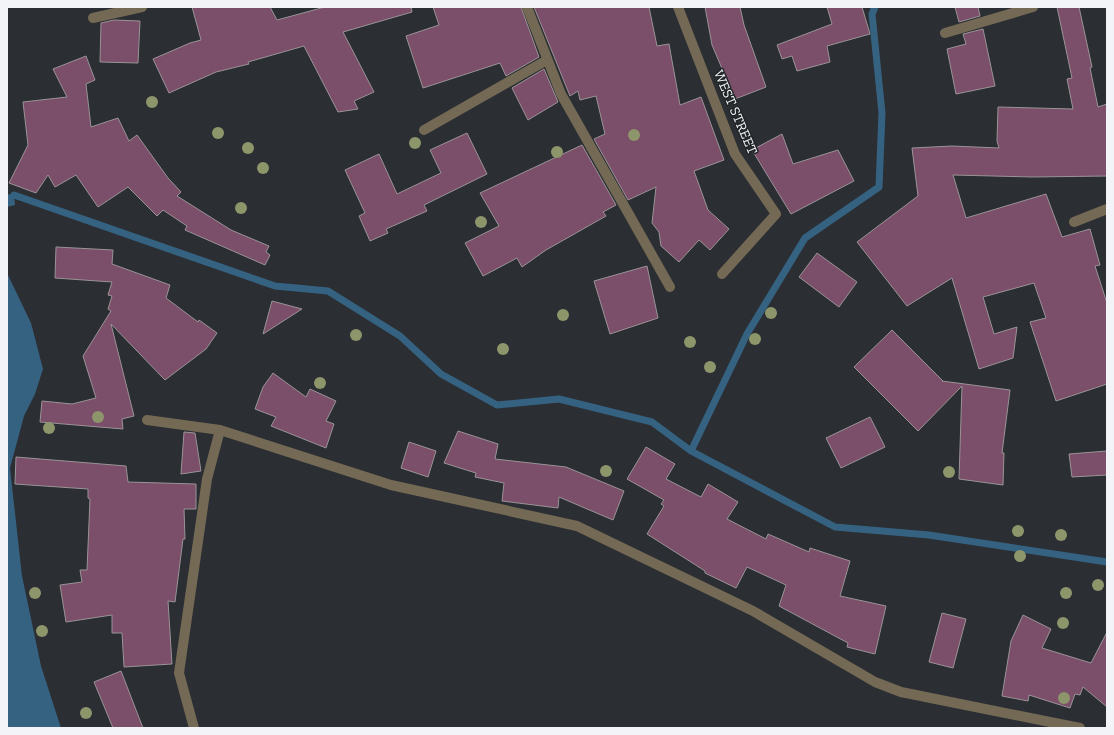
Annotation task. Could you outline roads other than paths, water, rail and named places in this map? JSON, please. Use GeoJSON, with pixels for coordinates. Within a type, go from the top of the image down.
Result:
{"type":"FeatureCollection","features":[{"type":"Feature","properties":{"kind":"street"},"geometry":{"type":"LineString","coordinates":[[93,18],[142,7]]}},
{"type":"Feature","properties":{"kind":"street"},"geometry":{"type":"LineString","coordinates":[[527,7],[561,94],[670,287]]}},
{"type":"Feature","properties":{"kind":"street","name":"WEST STREET"},"geometry":{"type":"LineString","coordinates":[[678,7],[735,154],[776,214],[722,274]]}},
{"type":"Feature","properties":{"kind":"street"},"geometry":{"type":"LineString","coordinates":[[945,33],[1033,7]]}},
{"type":"Feature","properties":{"kind":"street"},"geometry":{"type":"LineString","coordinates":[[424,130],[547,60]]}},
{"type":"Feature","properties":{"kind":"street"},"geometry":{"type":"LineString","coordinates":[[1074,222],[1107,209]]}},
{"type":"Feature","properties":{"kind":"street"},"geometry":{"type":"LineString","coordinates":[[147,420],[220,430],[390,485],[577,526],[752,610],[875,682],[901,692],[1080,728]]}},
{"type":"Feature","properties":{"kind":"street"},"geometry":{"type":"LineString","coordinates":[[194,728],[179,674],[206,479],[220,430]]}},
{"type":"Feature","properties":{"kind":"water"},"geometry":{"type":"Polygon","coordinates":[[[7,194],[14,195],[15,205],[7,207],[7,194]]]}},
{"type":"Feature","properties":{"kind":"water"},"geometry":{"type":"Polygon","coordinates":[[[7,273],[31,323],[43,369],[35,394],[24,416],[10,468],[22,576],[41,666],[61,728],[7,728],[7,273]]]}},
{"type":"Feature","properties":{"kind":"waterway"},"geometry":{"type":"LineString","coordinates":[[691,451],[747,334],[805,238],[879,187],[882,113],[872,14],[875,7]]}},
{"type":"Feature","properties":{"kind":"waterway"},"geometry":{"type":"LineString","coordinates":[[14,195],[275,286],[328,291],[400,336],[441,374],[497,405],[559,399],[652,422],[691,451],[835,527],[929,535],[1107,562]]}}]}
